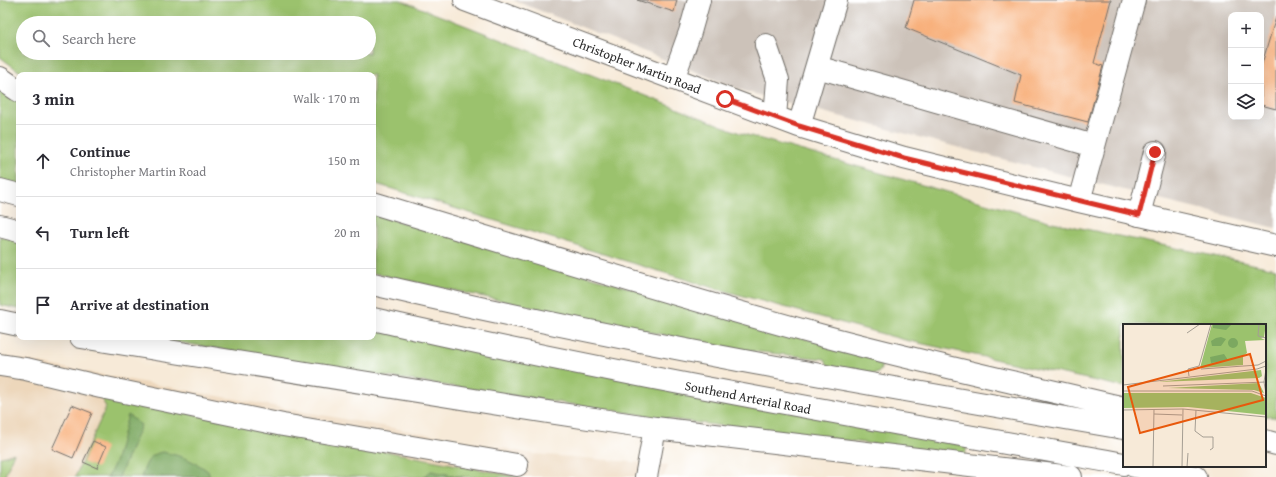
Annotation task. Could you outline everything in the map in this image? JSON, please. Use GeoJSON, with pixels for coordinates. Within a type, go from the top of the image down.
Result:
{"type":"FeatureCollection","features":[{"type":"Feature","properties":{"kind":"main road","name":"Christopher Martin Road"},"geometry":{"type":"LineString","coordinates":[[464,0],[799,126],[904,158],[1079,201],[1276,246]]}},
{"type":"Feature","properties":{"kind":"main road"},"geometry":{"type":"LineString","coordinates":[[673,79],[700,0]]}},
{"type":"Feature","properties":{"kind":"main road"},"geometry":{"type":"LineString","coordinates":[[799,126],[836,0]]}},
{"type":"Feature","properties":{"kind":"main road"},"geometry":{"type":"LineString","coordinates":[[1079,201],[1134,0]]}},
{"type":"Feature","properties":{"kind":"main road"},"geometry":{"type":"LineString","coordinates":[[766,45],[778,80],[775,117]]}},
{"type":"Feature","properties":{"kind":"main road"},"geometry":{"type":"LineString","coordinates":[[817,67],[1094,146]]}},
{"type":"Feature","properties":{"kind":"main road"},"geometry":{"type":"LineString","coordinates":[[0,78],[16,89]]}},
{"type":"Feature","properties":{"kind":"main road"},"geometry":{"type":"LineString","coordinates":[[1139,215],[1155,152]]}},
{"type":"Feature","properties":{"kind":"main road"},"geometry":{"type":"LineString","coordinates":[[0,190],[16,194]]}},
{"type":"Feature","properties":{"kind":"main road"},"geometry":{"type":"LineString","coordinates":[[376,204],[703,302],[819,334],[960,370],[1123,408]]}},
{"type":"Feature","properties":{"kind":"main road"},"geometry":{"type":"LineString","coordinates":[[0,226],[16,230]]}},
{"type":"Feature","properties":{"kind":"main road"},"geometry":{"type":"LineString","coordinates":[[376,285],[719,357],[1123,428]]}},
{"type":"Feature","properties":{"kind":"main road","name":"Southend Arterial Road"},"geometry":{"type":"LineString","coordinates":[[376,320],[518,351],[707,389],[1123,464]]}},
{"type":"Feature","properties":{"kind":"main road"},"geometry":{"type":"LineString","coordinates":[[0,321],[16,324]]}},
{"type":"Feature","properties":{"kind":"main road"},"geometry":{"type":"LineString","coordinates":[[100,340],[655,428],[1071,477]]}},
{"type":"Feature","properties":{"kind":"main road"},"geometry":{"type":"LineString","coordinates":[[0,365],[26,369],[101,387],[283,425],[518,465]]}},
{"type":"Feature","properties":{"kind":"main road"},"geometry":{"type":"LineString","coordinates":[[646,477],[655,428]]}},
{"type":"Feature","properties":{"kind":"main road"},"geometry":{"type":"LineString","coordinates":[[1266,441],[1276,444]]}},
{"type":"Feature","properties":{"kind":"main road"},"geometry":{"type":"LineString","coordinates":[[1266,452],[1276,454]]}},
{"type":"Feature","properties":{"kind":"main road"},"geometry":{"type":"LineString","coordinates":[[1140,467],[1196,477]]}},
{"type":"Feature","properties":{"kind":"shaded area"},"geometry":{"type":"Polygon","coordinates":[[[513,0],[1276,0],[1276,228],[1060,174],[747,92],[513,0]]]}},
{"type":"Feature","properties":{"kind":"shaded area"},"geometry":{"type":"Polygon","coordinates":[[[0,356],[534,454],[669,465],[663,477],[0,477],[0,356]]]}},
{"type":"Feature","properties":{"kind":"green space"},"geometry":{"type":"Polygon","coordinates":[[[0,0],[400,0],[740,133],[1052,222],[1276,269],[1276,418],[1266,416],[1266,324],[1123,324],[1123,387],[905,340],[707,286],[376,184],[376,72],[20,72],[0,57],[0,0]]]}},
{"type":"Feature","properties":{"kind":"green space"},"geometry":{"type":"Polygon","coordinates":[[[0,91],[16,101],[16,184],[0,180],[0,91]]]}},
{"type":"Feature","properties":{"kind":"green space"},"geometry":{"type":"Polygon","coordinates":[[[376,215],[880,360],[881,369],[875,374],[828,366],[825,359],[741,350],[619,326],[376,274],[376,215]]]}},
{"type":"Feature","properties":{"kind":"green space"},"geometry":{"type":"Polygon","coordinates":[[[0,236],[16,240],[16,308],[0,305],[0,236]]]}},
{"type":"Feature","properties":{"kind":"green space"},"geometry":{"type":"Polygon","coordinates":[[[376,330],[967,446],[965,455],[690,422],[382,376],[165,340],[376,340],[376,330]]]}},
{"type":"Feature","properties":{"kind":"green space"},"geometry":{"type":"Polygon","coordinates":[[[100,396],[519,477],[75,477],[106,407],[100,396]]]}},
{"type":"Feature","properties":{"kind":"green space"},"geometry":{"type":"Polygon","coordinates":[[[128,415],[141,425],[119,477],[108,477],[116,460],[128,415]]]}},
{"type":"Feature","properties":{"kind":"green space"},"geometry":{"type":"Polygon","coordinates":[[[162,452],[193,462],[209,472],[209,477],[141,477],[148,461],[157,453],[162,452]]]}},
{"type":"Feature","properties":{"kind":"green space"},"geometry":{"type":"Polygon","coordinates":[[[14,453],[5,475],[8,477],[0,477],[0,457],[14,453]]]}},
{"type":"Feature","properties":{"kind":"green space"},"geometry":{"type":"Polygon","coordinates":[[[431,471],[463,477],[424,477],[431,471]]]}},
{"type":"Feature","properties":{"kind":"building"},"geometry":{"type":"Polygon","coordinates":[[[637,0],[677,0],[674,12],[637,0]]]}},
{"type":"Feature","properties":{"kind":"building"},"geometry":{"type":"Polygon","coordinates":[[[914,0],[1111,0],[1094,63],[1103,66],[1088,122],[1015,103],[1021,75],[906,28],[914,0]]]}},
{"type":"Feature","properties":{"kind":"building"},"geometry":{"type":"Polygon","coordinates":[[[1276,17],[1276,109],[1264,106],[1264,57],[1276,17]]]}},
{"type":"Feature","properties":{"kind":"building"},"geometry":{"type":"Polygon","coordinates":[[[72,405],[92,413],[73,458],[52,449],[72,405]]]}},
{"type":"Feature","properties":{"kind":"building"},"geometry":{"type":"Polygon","coordinates":[[[93,441],[106,447],[97,468],[83,462],[93,441]]]}},
{"type":"Feature","properties":{"kind":"route"},"geometry":{"type":"LineString","coordinates":[[725,99],[799,126],[904,158],[1139,215],[1155,152]]}}]}
